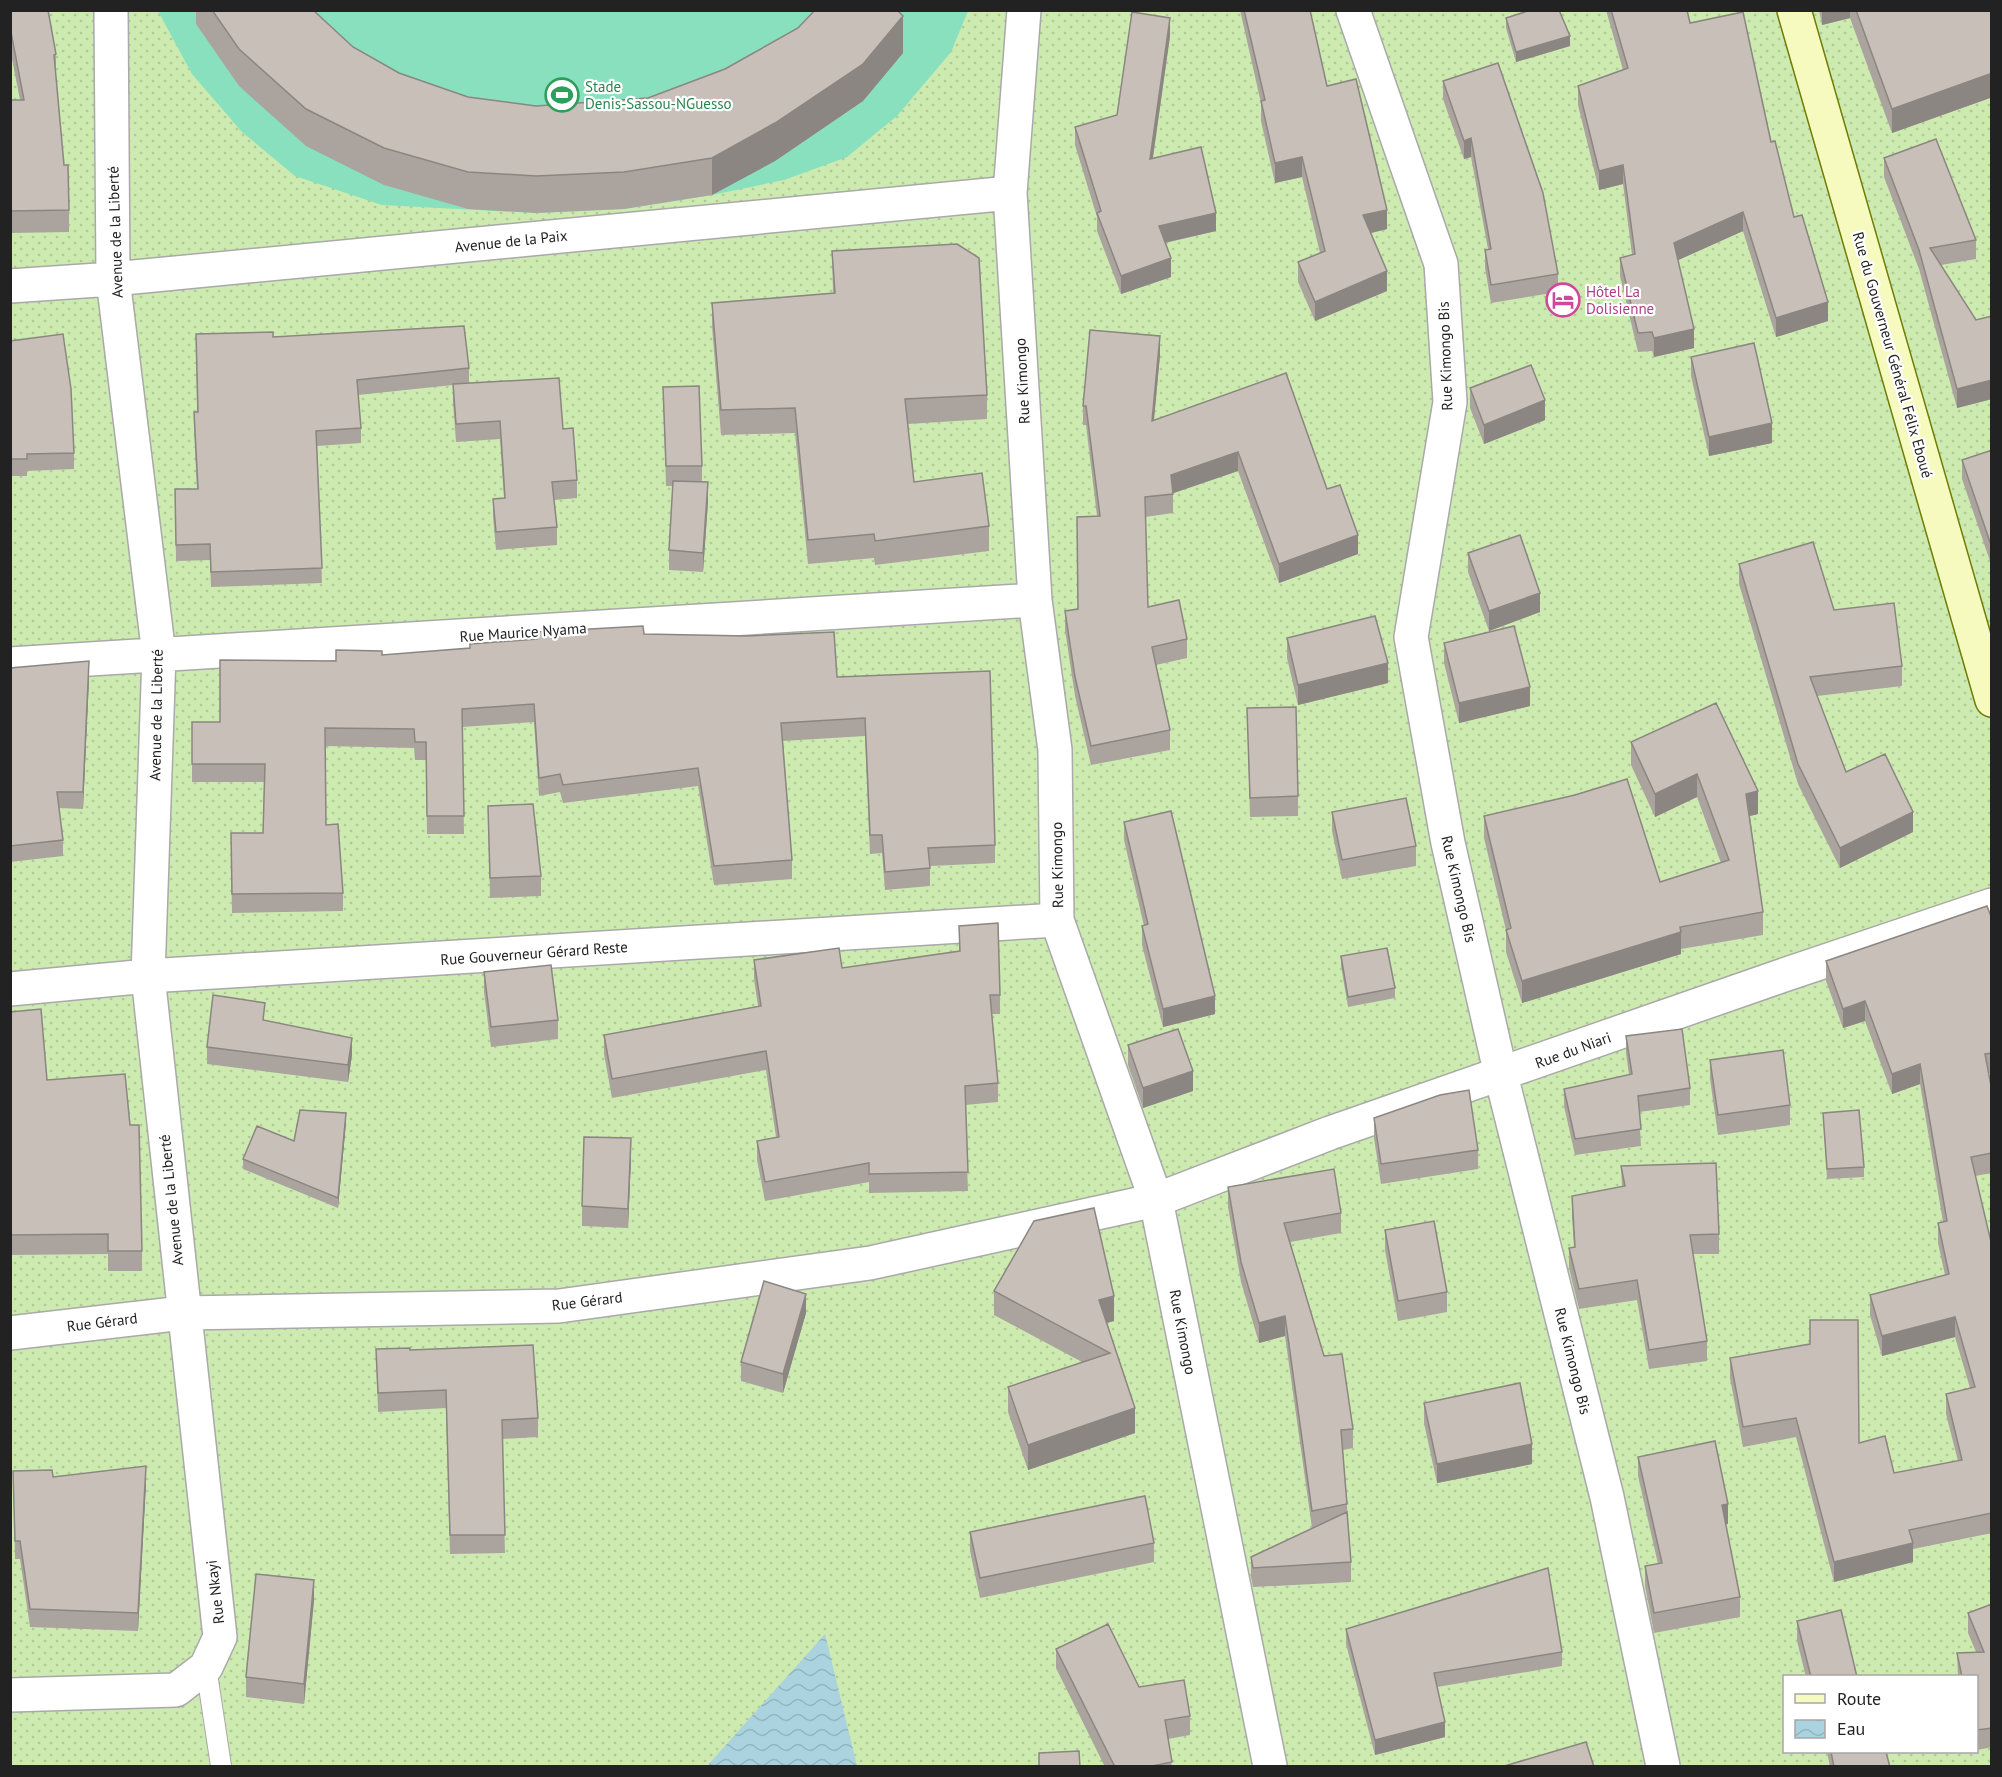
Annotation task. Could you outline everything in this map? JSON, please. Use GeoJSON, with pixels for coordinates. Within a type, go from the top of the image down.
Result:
{"type":"FeatureCollection","features":[{"type":"Feature","properties":{"kind":"main road","name":"Rue du Gouverneur Général Félix Eboué"},"geometry":{"type":"LineString","coordinates":[[1794,10],[1992,700]]}},
{"type":"Feature","properties":{"kind":"street","name":"Avenue de la Liberté"},"geometry":{"type":"LineString","coordinates":[[111,10],[113,279],[159,655],[148,976],[183,1313]]}},
{"type":"Feature","properties":{"kind":"street","name":"Rue Kimongo"},"geometry":{"type":"LineString","coordinates":[[1024,10],[1010,193],[1035,600],[1055,750],[1057,920],[1156,1200],[1270,1767]]}},
{"type":"Feature","properties":{"kind":"street","name":"Rue Kimongo Bis"},"geometry":{"type":"LineString","coordinates":[[1353,10],[1441,264],[1450,402],[1412,637],[1448,843],[1501,1075],[1607,1497],[1663,1767]]}},
{"type":"Feature","properties":{"kind":"street","name":"Avenue de la Paix"},"geometry":{"type":"LineString","coordinates":[[10,286],[113,279],[1010,193]]}},
{"type":"Feature","properties":{"kind":"street","name":"Rue Maurice Nyama"},"geometry":{"type":"LineString","coordinates":[[10,664],[1035,600]]}},
{"type":"Feature","properties":{"kind":"street","name":"Rue du Niari"},"geometry":{"type":"LineString","coordinates":[[1156,1200],[1330,1133],[1781,976],[1992,906]]}},
{"type":"Feature","properties":{"kind":"street","name":"Rue Gouverneur Gérard Reste"},"geometry":{"type":"LineString","coordinates":[[10,989],[148,976],[1057,920]]}},
{"type":"Feature","properties":{"kind":"street","name":"Rue Gérard"},"geometry":{"type":"LineString","coordinates":[[10,1333],[183,1313],[559,1306],[870,1263],[1156,1200]]}},
{"type":"Feature","properties":{"kind":"street","name":"Rue Nkayi"},"geometry":{"type":"LineString","coordinates":[[10,1695],[176,1690],[206,1666],[220,1637],[183,1313]]}},
{"type":"Feature","properties":{"kind":"lane"},"geometry":{"type":"LineString","coordinates":[[206,1666],[221,1767]]}},
{"type":"Feature","properties":{"kind":"green space"},"geometry":{"type":"Polygon","coordinates":[[[11,11],[1991,11],[1991,1766],[11,1766],[11,11]]]}},
{"type":"Feature","properties":{"kind":"green space","name":"Stade Denis-Sassou-NGuesso"},"geometry":{"type":"Polygon","coordinates":[[[158,11],[968,11],[951,52],[897,116],[847,157],[784,180],[712,195],[624,209],[536,213],[382,205],[295,176],[242,132],[192,74],[158,11]]]}},
{"type":"Feature","properties":{"kind":"water"},"geometry":{"type":"Polygon","coordinates":[[[825,1634],[857,1766],[707,1766],[825,1634]]]}},
{"type":"Feature","properties":{"kind":"building"},"geometry":{"type":"Polygon","coordinates":[[[48,10],[56,54],[54,55],[64,165],[68,165],[69,210],[10,211],[10,100],[24,100],[10,27],[10,12],[48,10]]]}},
{"type":"Feature","properties":{"kind":"building"},"geometry":{"type":"Polygon","coordinates":[[[212,10],[313,10],[353,47],[399,73],[468,97],[536,106],[648,98],[725,69],[798,28],[815,10],[897,10],[903,16],[863,64],[775,123],[712,158],[624,172],[536,176],[468,172],[384,148],[306,109],[239,49],[212,10]]]}},
{"type":"Feature","properties":{"kind":"building"},"geometry":{"type":"Polygon","coordinates":[[[1244,10],[1310,10],[1327,86],[1356,79],[1387,210],[1363,215],[1387,271],[1315,302],[1298,262],[1325,251],[1302,157],[1275,163],[1261,101],[1265,100],[1244,10]]]}},
{"type":"Feature","properties":{"kind":"building"},"geometry":{"type":"Polygon","coordinates":[[[1531,10],[1559,10],[1570,36],[1516,52],[1506,18],[1531,10]]]}},
{"type":"Feature","properties":{"kind":"building"},"geometry":{"type":"Polygon","coordinates":[[[1611,10],[1687,10],[1690,23],[1743,12],[1771,142],[1775,141],[1794,217],[1802,215],[1828,302],[1776,318],[1743,212],[1674,243],[1694,329],[1654,338],[1652,332],[1638,333],[1620,258],[1635,254],[1623,165],[1599,171],[1578,86],[1628,68],[1611,10]]]}},
{"type":"Feature","properties":{"kind":"building"},"geometry":{"type":"Polygon","coordinates":[[[1856,10],[1992,10],[1992,77],[1990,74],[1892,109],[1856,10]]]}},
{"type":"Feature","properties":{"kind":"building"},"geometry":{"type":"Polygon","coordinates":[[[1132,12],[1170,18],[1150,159],[1201,147],[1216,213],[1159,226],[1171,258],[1121,276],[1097,213],[1101,211],[1075,127],[1117,115],[1132,12]]]}},
{"type":"Feature","properties":{"kind":"building"},"geometry":{"type":"Polygon","coordinates":[[[1498,63],[1543,193],[1558,274],[1491,285],[1485,250],[1491,249],[1471,138],[1464,141],[1443,81],[1498,63]]]}},
{"type":"Feature","properties":{"kind":"building"},"geometry":{"type":"Polygon","coordinates":[[[1936,139],[1976,240],[1930,248],[1976,320],[1992,316],[1992,380],[1957,389],[1919,250],[1884,158],[1936,139]]]}},
{"type":"Feature","properties":{"kind":"building"},"geometry":{"type":"Polygon","coordinates":[[[957,244],[979,258],[987,395],[905,399],[914,482],[982,473],[989,526],[875,541],[874,534],[808,540],[795,408],[721,410],[712,303],[835,293],[832,251],[957,244]]]}},
{"type":"Feature","properties":{"kind":"building"},"geometry":{"type":"Polygon","coordinates":[[[464,326],[469,368],[357,380],[361,428],[316,431],[322,568],[211,572],[210,544],[176,545],[175,489],[198,489],[194,412],[198,412],[196,334],[273,332],[273,337],[464,326]]]}},
{"type":"Feature","properties":{"kind":"building"},"geometry":{"type":"Polygon","coordinates":[[[1090,330],[1160,336],[1152,421],[1286,373],[1327,489],[1340,485],[1358,535],[1279,564],[1238,452],[1171,475],[1173,494],[1145,497],[1148,607],[1179,600],[1187,639],[1152,647],[1170,730],[1091,746],[1075,677],[1065,611],[1078,609],[1077,517],[1100,516],[1086,406],[1083,406],[1090,330]]]}},
{"type":"Feature","properties":{"kind":"building"},"geometry":{"type":"Polygon","coordinates":[[[63,334],[71,389],[74,453],[27,454],[27,459],[10,459],[10,341],[63,334]]]}},
{"type":"Feature","properties":{"kind":"building"},"geometry":{"type":"Polygon","coordinates":[[[1754,343],[1772,423],[1709,437],[1691,357],[1754,343]]]}},
{"type":"Feature","properties":{"kind":"building"},"geometry":{"type":"Polygon","coordinates":[[[1531,365],[1545,400],[1484,425],[1470,388],[1531,365]]]}},
{"type":"Feature","properties":{"kind":"building"},"geometry":{"type":"Polygon","coordinates":[[[559,378],[563,429],[573,428],[577,480],[552,482],[557,527],[496,532],[493,499],[505,498],[500,421],[456,424],[453,384],[559,378]]]}},
{"type":"Feature","properties":{"kind":"building"},"geometry":{"type":"Polygon","coordinates":[[[699,386],[702,466],[666,466],[663,387],[699,386]]]}},
{"type":"Feature","properties":{"kind":"building"},"geometry":{"type":"Polygon","coordinates":[[[1992,450],[1992,544],[1991,545],[1962,460],[1992,450]]]}},
{"type":"Feature","properties":{"kind":"building"},"geometry":{"type":"Polygon","coordinates":[[[673,481],[708,482],[703,553],[669,550],[673,481]]]}},
{"type":"Feature","properties":{"kind":"building"},"geometry":{"type":"Polygon","coordinates":[[[1520,535],[1540,593],[1489,611],[1468,553],[1520,535]]]}},
{"type":"Feature","properties":{"kind":"building"},"geometry":{"type":"Polygon","coordinates":[[[1813,542],[1834,610],[1894,603],[1902,666],[1810,677],[1846,772],[1885,754],[1913,812],[1840,848],[1798,764],[1739,564],[1813,542]]]}},
{"type":"Feature","properties":{"kind":"building"},"geometry":{"type":"Polygon","coordinates":[[[1375,616],[1388,663],[1298,685],[1287,638],[1375,616]]]}},
{"type":"Feature","properties":{"kind":"building"},"geometry":{"type":"Polygon","coordinates":[[[643,626],[644,634],[747,636],[834,632],[837,677],[990,671],[995,845],[928,848],[930,868],[885,872],[882,835],[870,835],[865,718],[781,723],[792,860],[714,866],[698,768],[563,785],[560,774],[539,778],[534,704],[462,709],[464,816],[427,816],[426,742],[415,742],[414,729],[325,728],[326,825],[338,824],[343,893],[232,894],[231,833],[263,833],[265,764],[192,764],[192,722],[220,722],[220,660],[336,661],[336,650],[382,651],[382,655],[470,648],[470,644],[537,639],[537,632],[643,626]]]}},
{"type":"Feature","properties":{"kind":"building"},"geometry":{"type":"Polygon","coordinates":[[[1514,626],[1530,687],[1459,703],[1444,643],[1514,626]]]}},
{"type":"Feature","properties":{"kind":"building"},"geometry":{"type":"Polygon","coordinates":[[[89,661],[83,792],[57,792],[63,840],[10,846],[10,668],[89,661]]]}},
{"type":"Feature","properties":{"kind":"building"},"geometry":{"type":"Polygon","coordinates":[[[1716,703],[1758,791],[1746,794],[1763,912],[1680,927],[1681,932],[1522,981],[1506,930],[1511,928],[1484,816],[1575,795],[1627,779],[1660,882],[1729,860],[1697,774],[1655,794],[1631,742],[1716,703]]]}},
{"type":"Feature","properties":{"kind":"building"},"geometry":{"type":"Polygon","coordinates":[[[1296,707],[1298,796],[1250,798],[1247,708],[1296,707]]]}},
{"type":"Feature","properties":{"kind":"building"},"geometry":{"type":"Polygon","coordinates":[[[1406,798],[1416,846],[1342,860],[1332,812],[1406,798]]]}},
{"type":"Feature","properties":{"kind":"building"},"geometry":{"type":"Polygon","coordinates":[[[533,804],[541,876],[490,878],[488,806],[533,804]]]}},
{"type":"Feature","properties":{"kind":"building"},"geometry":{"type":"Polygon","coordinates":[[[1171,811],[1215,996],[1163,1009],[1142,926],[1148,924],[1124,822],[1171,811]]]}},
{"type":"Feature","properties":{"kind":"building"},"geometry":{"type":"Polygon","coordinates":[[[1987,906],[1992,919],[1992,1053],[1985,1054],[1992,1091],[1992,1153],[1971,1157],[1992,1246],[1992,1513],[1909,1530],[1913,1543],[1834,1562],[1796,1418],[1743,1427],[1730,1358],[1810,1344],[1810,1320],[1858,1320],[1859,1443],[1885,1436],[1894,1473],[1962,1460],[1946,1394],[1975,1387],[1955,1317],[1882,1336],[1870,1295],[1949,1274],[1938,1223],[1947,1221],[1920,1064],[1892,1074],[1865,1001],[1843,1009],[1826,961],[1987,906]]]}},
{"type":"Feature","properties":{"kind":"building"},"geometry":{"type":"Polygon","coordinates":[[[998,923],[1000,995],[990,995],[998,1083],[965,1086],[968,1172],[869,1174],[869,1163],[765,1182],[757,1141],[779,1137],[766,1051],[612,1079],[604,1035],[761,1006],[754,960],[839,948],[842,968],[960,951],[959,926],[998,923]]]}},
{"type":"Feature","properties":{"kind":"building"},"geometry":{"type":"Polygon","coordinates":[[[1387,948],[1395,988],[1348,997],[1341,956],[1387,948]]]}},
{"type":"Feature","properties":{"kind":"building"},"geometry":{"type":"Polygon","coordinates":[[[551,965],[558,1020],[491,1027],[484,972],[551,965]]]}},
{"type":"Feature","properties":{"kind":"building"},"geometry":{"type":"Polygon","coordinates":[[[213,995],[265,1003],[263,1020],[352,1038],[348,1065],[207,1047],[213,995]]]}},
{"type":"Feature","properties":{"kind":"building"},"geometry":{"type":"Polygon","coordinates":[[[41,1009],[47,1080],[125,1074],[130,1125],[139,1125],[142,1251],[108,1251],[108,1234],[10,1235],[10,1012],[41,1009]]]}},
{"type":"Feature","properties":{"kind":"building"},"geometry":{"type":"Polygon","coordinates":[[[1178,1029],[1193,1071],[1143,1088],[1128,1045],[1178,1029]]]}},
{"type":"Feature","properties":{"kind":"building"},"geometry":{"type":"Polygon","coordinates":[[[1682,1029],[1690,1088],[1638,1096],[1641,1129],[1575,1139],[1564,1089],[1632,1074],[1626,1036],[1682,1029]]]}},
{"type":"Feature","properties":{"kind":"building"},"geometry":{"type":"Polygon","coordinates":[[[1783,1050],[1790,1105],[1718,1115],[1710,1060],[1783,1050]]]}},
{"type":"Feature","properties":{"kind":"building"},"geometry":{"type":"Polygon","coordinates":[[[1469,1090],[1478,1150],[1381,1164],[1374,1118],[1440,1095],[1469,1090]]]}},
{"type":"Feature","properties":{"kind":"building"},"geometry":{"type":"Polygon","coordinates":[[[300,1110],[346,1113],[338,1198],[243,1159],[257,1126],[294,1141],[300,1110]]]}},
{"type":"Feature","properties":{"kind":"building"},"geometry":{"type":"Polygon","coordinates":[[[1859,1110],[1864,1167],[1827,1169],[1823,1113],[1859,1110]]]}},
{"type":"Feature","properties":{"kind":"building"},"geometry":{"type":"Polygon","coordinates":[[[584,1137],[631,1138],[628,1209],[582,1206],[584,1137]]]}},
{"type":"Feature","properties":{"kind":"building"},"geometry":{"type":"Polygon","coordinates":[[[1716,1163],[1719,1234],[1690,1235],[1707,1341],[1649,1350],[1637,1280],[1579,1289],[1569,1248],[1575,1247],[1572,1196],[1625,1186],[1621,1166],[1716,1163]]]}},
{"type":"Feature","properties":{"kind":"building"},"geometry":{"type":"Polygon","coordinates":[[[1334,1169],[1341,1213],[1284,1223],[1324,1356],[1342,1354],[1353,1429],[1341,1430],[1347,1504],[1312,1511],[1285,1316],[1259,1323],[1241,1262],[1228,1187],[1334,1169]]]}},
{"type":"Feature","properties":{"kind":"building"},"geometry":{"type":"Polygon","coordinates":[[[1094,1208],[1114,1296],[1099,1300],[1135,1408],[1028,1445],[1008,1387],[1110,1353],[994,1291],[1034,1221],[1094,1208]]]}},
{"type":"Feature","properties":{"kind":"building"},"geometry":{"type":"Polygon","coordinates":[[[1434,1221],[1447,1292],[1398,1301],[1385,1230],[1434,1221]]]}},
{"type":"Feature","properties":{"kind":"building"},"geometry":{"type":"Polygon","coordinates":[[[764,1281],[806,1294],[783,1374],[741,1362],[764,1281]]]}},
{"type":"Feature","properties":{"kind":"building"},"geometry":{"type":"Polygon","coordinates":[[[533,1345],[538,1418],[502,1420],[505,1535],[450,1535],[446,1390],[378,1393],[376,1349],[410,1348],[410,1350],[533,1345]]]}},
{"type":"Feature","properties":{"kind":"building"},"geometry":{"type":"Polygon","coordinates":[[[1520,1383],[1532,1444],[1437,1464],[1424,1403],[1520,1383]]]}},
{"type":"Feature","properties":{"kind":"building"},"geometry":{"type":"Polygon","coordinates":[[[1715,1441],[1728,1504],[1722,1505],[1740,1597],[1654,1613],[1645,1566],[1662,1563],[1638,1457],[1715,1441]]]}},
{"type":"Feature","properties":{"kind":"building"},"geometry":{"type":"Polygon","coordinates":[[[146,1466],[138,1613],[30,1609],[20,1541],[15,1541],[13,1471],[52,1470],[53,1477],[146,1466]]]}},
{"type":"Feature","properties":{"kind":"building"},"geometry":{"type":"Polygon","coordinates":[[[1145,1496],[1154,1543],[980,1578],[970,1532],[1145,1496]]]}},
{"type":"Feature","properties":{"kind":"building"},"geometry":{"type":"Polygon","coordinates":[[[1347,1512],[1351,1562],[1253,1568],[1251,1557],[1347,1512]]]}},
{"type":"Feature","properties":{"kind":"building"},"geometry":{"type":"Polygon","coordinates":[[[1548,1568],[1562,1652],[1434,1673],[1445,1722],[1375,1740],[1346,1629],[1548,1568]]]}},
{"type":"Feature","properties":{"kind":"building"},"geometry":{"type":"Polygon","coordinates":[[[256,1574],[314,1580],[304,1684],[246,1677],[256,1574]]]}},
{"type":"Feature","properties":{"kind":"building"},"geometry":{"type":"Polygon","coordinates":[[[1992,1604],[1992,1728],[1978,1730],[1978,1675],[1962,1675],[1957,1653],[1984,1652],[1968,1613],[1992,1604]]]}},
{"type":"Feature","properties":{"kind":"building"},"geometry":{"type":"Polygon","coordinates":[[[1841,1610],[1857,1675],[1810,1675],[1797,1621],[1841,1610]]]}},
{"type":"Feature","properties":{"kind":"building"},"geometry":{"type":"Polygon","coordinates":[[[1108,1624],[1139,1687],[1184,1680],[1190,1716],[1165,1720],[1172,1762],[1147,1767],[1115,1767],[1056,1649],[1108,1624]]]}},
{"type":"Feature","properties":{"kind":"building"},"geometry":{"type":"Polygon","coordinates":[[[1586,1742],[1594,1767],[1501,1767],[1586,1742]]]}},
{"type":"Feature","properties":{"kind":"building"},"geometry":{"type":"Polygon","coordinates":[[[1079,1751],[1080,1767],[1039,1767],[1039,1753],[1079,1751]]]}},
{"type":"Feature","properties":{"kind":"building"},"geometry":{"type":"Polygon","coordinates":[[[1831,1753],[1886,1753],[1890,1767],[1834,1767],[1831,1753]]]}},
{"type":"Feature","properties":{"kind":"place","name":"Stade Denis-Sassou-NGuesso"},"geometry":{"type":"Point","coordinates":[562,95]}},
{"type":"Feature","properties":{"kind":"place","name":"Hôtel La Dolisienne"},"geometry":{"type":"Point","coordinates":[1563,300]}}]}
